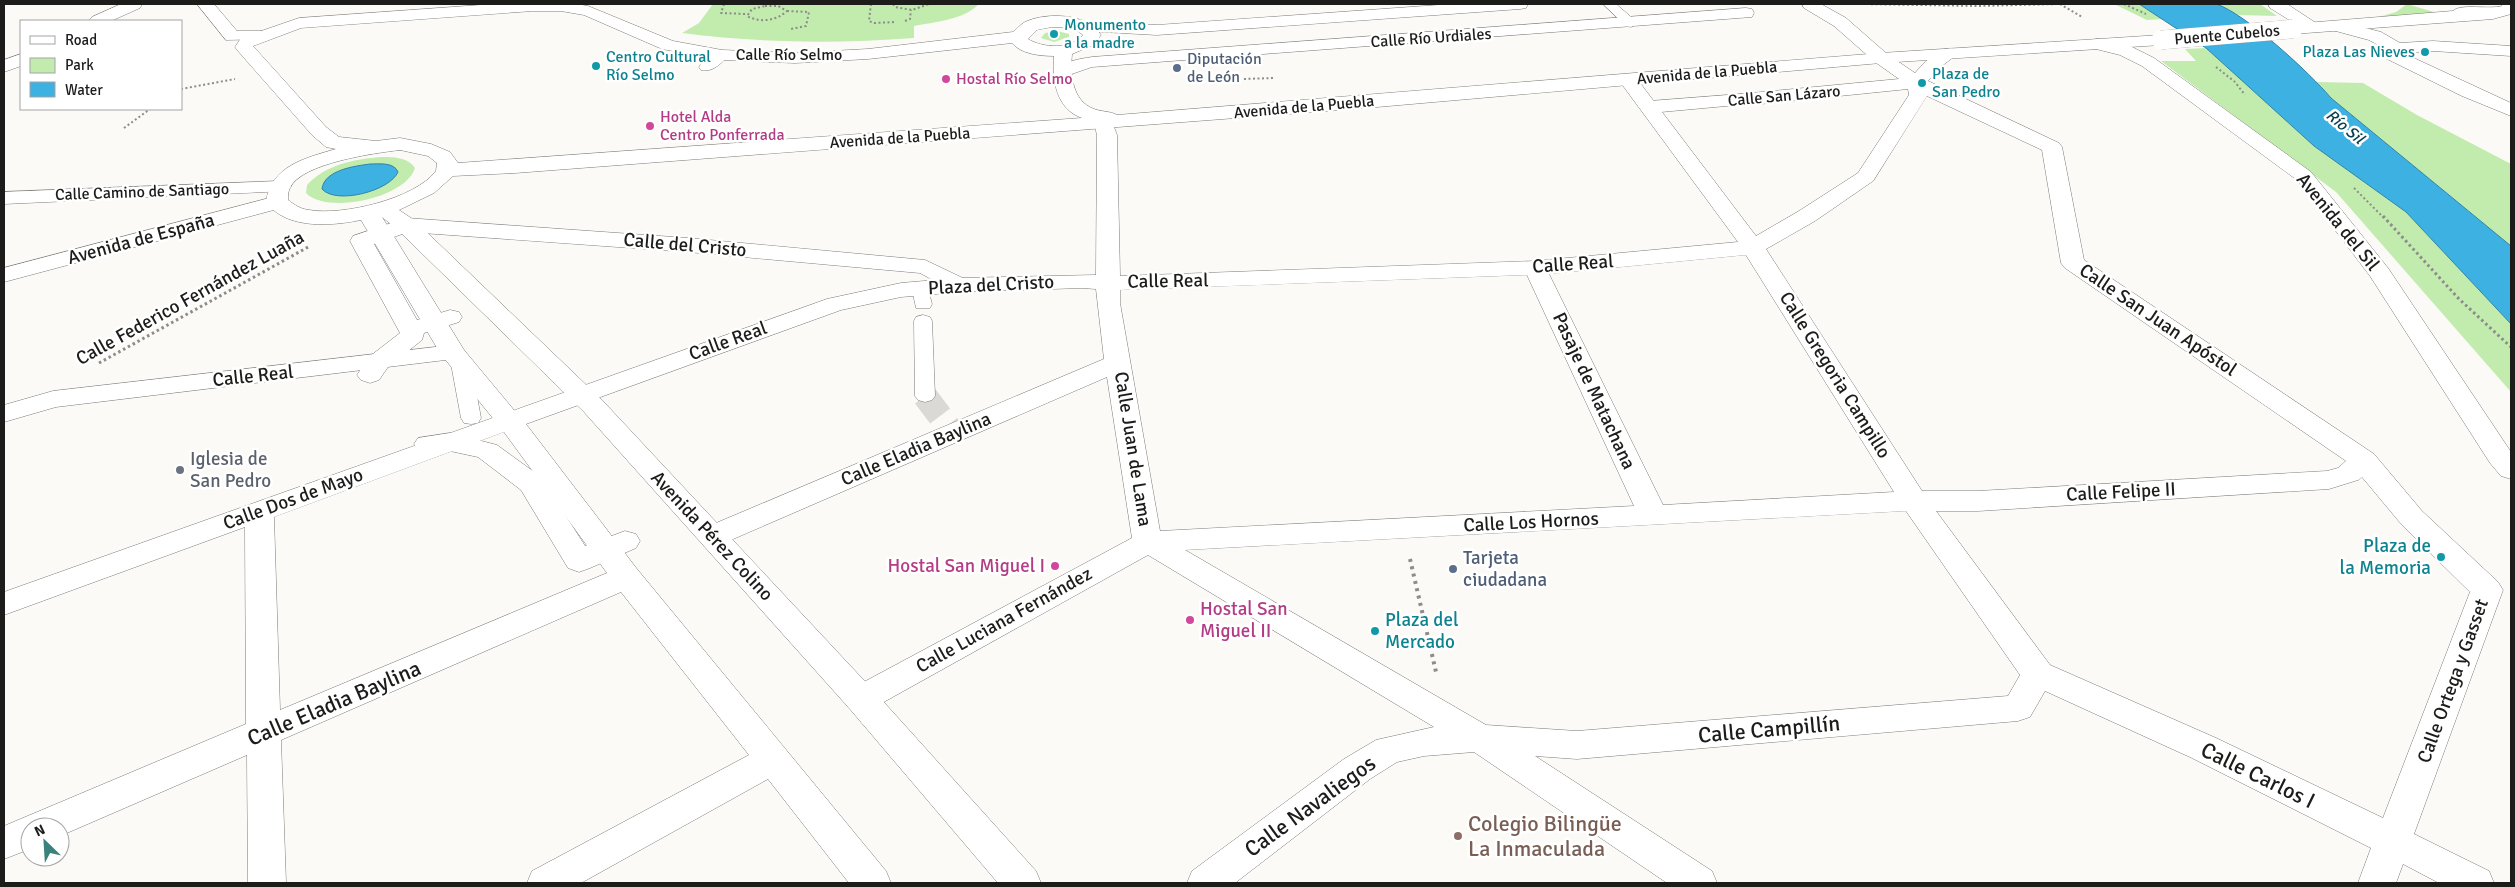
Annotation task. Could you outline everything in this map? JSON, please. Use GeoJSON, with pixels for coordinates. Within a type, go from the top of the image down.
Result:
{"type":"FeatureCollection","features":[{"type":"Feature","properties":{"kind":"street"},"geometry":{"type":"LineString","coordinates":[[100,20],[134,4]]}},
{"type":"Feature","properties":{"kind":"street"},"geometry":{"type":"LineString","coordinates":[[205,4],[232,36],[262,35]]}},
{"type":"Feature","properties":{"kind":"street"},"geometry":{"type":"LineString","coordinates":[[1066,4],[1079,25],[1091,31],[1090,39],[1064,58],[1068,95],[1079,110],[1128,121]]}},
{"type":"Feature","properties":{"kind":"street","name":"Calle Río Urdiales"},"geometry":{"type":"LineString","coordinates":[[1027,26],[1052,22],[1135,30],[1157,30],[1520,4]]}},
{"type":"Feature","properties":{"kind":"street"},"geometry":{"type":"LineString","coordinates":[[1810,4],[1840,22],[1881,58],[1918,83],[1933,64],[1950,53]]}},
{"type":"Feature","properties":{"kind":"street"},"geometry":{"type":"LineString","coordinates":[[2276,4],[2325,26],[2361,31],[2469,92],[2511,110]]}},
{"type":"Feature","properties":{"kind":"street"},"geometry":{"type":"LineString","coordinates":[[2325,26],[2396,4]]}},
{"type":"Feature","properties":{"kind":"street"},"geometry":{"type":"LineString","coordinates":[[2427,4],[2478,14]]}},
{"type":"Feature","properties":{"kind":"street"},"geometry":{"type":"LineString","coordinates":[[317,5],[299,23],[262,35],[248,42],[244,47],[265,73],[319,131],[333,143],[372,146],[400,144],[421,146],[437,151],[446,159],[446,170],[427,189],[376,210],[332,217],[301,216],[290,212],[279,195],[292,175],[314,163],[346,152],[372,146]]}},
{"type":"Feature","properties":{"kind":"street","name":"Calle Río Selmo"},"geometry":{"type":"LineString","coordinates":[[299,23],[533,6],[562,6],[588,11],[668,45],[722,55],[795,58],[868,54],[1027,26]]}},
{"type":"Feature","properties":{"kind":"street"},"geometry":{"type":"LineString","coordinates":[[2325,26],[2478,14],[2508,9]]}},
{"type":"Feature","properties":{"kind":"street","name":"Calle Río Urdiales"},"geometry":{"type":"LineString","coordinates":[[1037,50],[1064,58],[1077,65],[1746,13]]}},
{"type":"Feature","properties":{"kind":"street"},"geometry":{"type":"LineString","coordinates":[[2413,20],[2404,27],[2411,34],[2433,46]]}},
{"type":"Feature","properties":{"kind":"street"},"geometry":{"type":"LineString","coordinates":[[1027,26],[1022,44],[1037,50],[1042,55],[1046,63],[1051,99],[1058,112],[1067,119],[1096,123]]}},
{"type":"Feature","properties":{"kind":"street","name":"Puente Cubelos"},"geometry":{"type":"LineString","coordinates":[[2161,40],[2325,26]]}},
{"type":"Feature","properties":{"kind":"street","name":"Avenida de la Puebla"},"geometry":{"type":"LineString","coordinates":[[446,170],[515,167],[1128,121],[1881,58],[2161,40]]}},
{"type":"Feature","properties":{"kind":"street","name":"Avenida del Sil"},"geometry":{"type":"LineString","coordinates":[[2098,44],[2126,51],[2148,62],[2304,176],[2380,273],[2500,457],[2511,470]]}},
{"type":"Feature","properties":{"kind":"street"},"geometry":{"type":"LineString","coordinates":[[2389,48],[2433,46],[2511,51]]}},
{"type":"Feature","properties":{"kind":"street"},"geometry":{"type":"LineString","coordinates":[[4,67],[20,59]]}},
{"type":"Feature","properties":{"kind":"street","name":"Calle Gregoria Campillo"},"geometry":{"type":"LineString","coordinates":[[1627,79],[1650,107],[1753,247],[1914,501],[2038,674]]}},
{"type":"Feature","properties":{"kind":"street","name":"Calle San Lázaro"},"geometry":{"type":"LineString","coordinates":[[1650,107],[1918,83]]}},
{"type":"Feature","properties":{"kind":"street","name":"Calle Real"},"geometry":{"type":"LineString","coordinates":[[1107,281],[1127,283],[1535,268],[1753,247],[1807,216],[1866,177],[1918,95],[1918,83]]}},
{"type":"Feature","properties":{"kind":"street","name":"Calle San Juan Apóstol"},"geometry":{"type":"LineString","coordinates":[[1918,83],[1942,97],[2052,147],[2073,264],[2364,460]]}},
{"type":"Feature","properties":{"kind":"street","name":"Calle Juan de Lama"},"geometry":{"type":"LineString","coordinates":[[1096,123],[1107,135],[1108,303],[1119,362],[1140,506],[1148,542],[1480,738],[1698,883]]}},
{"type":"Feature","properties":{"kind":"street","name":"Calle Camino de Santiago"},"geometry":{"type":"LineString","coordinates":[[4,198],[279,195]]}},
{"type":"Feature","properties":{"kind":"street","name":"Avenida de España"},"geometry":{"type":"LineString","coordinates":[[4,275],[279,195]]}},
{"type":"Feature","properties":{"kind":"street"},"geometry":{"type":"LineString","coordinates":[[376,210],[380,235],[388,243],[442,320],[457,359],[616,546],[626,577],[872,883]]}},
{"type":"Feature","properties":{"kind":"street","name":"Avenida Pérez Colino"},"geometry":{"type":"LineString","coordinates":[[376,210],[406,225],[581,394],[861,699],[1022,883]]}},
{"type":"Feature","properties":{"kind":"street"},"geometry":{"type":"LineString","coordinates":[[374,368],[413,335],[409,331],[362,242],[406,225]]}},
{"type":"Feature","properties":{"kind":"street","name":"Calle del Cristo"},"geometry":{"type":"LineString","coordinates":[[406,225],[688,245],[925,268],[959,285]]}},
{"type":"Feature","properties":{"kind":"street","name":"Pasaje de Matachana"},"geometry":{"type":"LineString","coordinates":[[1535,268],[1653,515]]}},
{"type":"Feature","properties":{"kind":"street","name":"Plaza del Cristo"},"geometry":{"type":"LineString","coordinates":[[876,295],[922,305],[959,285],[1107,281]]}},
{"type":"Feature","properties":{"kind":"street","name":"Calle Real"},"geometry":{"type":"LineString","coordinates":[[581,394],[835,304],[876,295]]}},
{"type":"Feature","properties":{"kind":"street"},"geometry":{"type":"LineString","coordinates":[[409,331],[442,320]]}},
{"type":"Feature","properties":{"kind":"street","name":"Calle Real"},"geometry":{"type":"LineString","coordinates":[[4,414],[53,399],[457,359]]}},
{"type":"Feature","properties":{"kind":"street","name":"Calle Eladia Baylina"},"geometry":{"type":"LineString","coordinates":[[713,536],[1119,362]]}},
{"type":"Feature","properties":{"kind":"street","name":"Calle Dos de Mayo"},"geometry":{"type":"LineString","coordinates":[[4,604],[581,394]]}},
{"type":"Feature","properties":{"kind":"street"},"geometry":{"type":"LineString","coordinates":[[421,444],[450,442],[486,451],[531,484],[579,561],[616,546]]}},
{"type":"Feature","properties":{"kind":"street","name":"Calle Felipe II"},"geometry":{"type":"LineString","coordinates":[[2329,480],[2348,474],[2364,460]]}},
{"type":"Feature","properties":{"kind":"street","name":"Calle Ortega y Gasset"},"geometry":{"type":"LineString","coordinates":[[2364,460],[2412,518],[2487,590],[2377,883]]}},
{"type":"Feature","properties":{"kind":"street","name":"Calle Felipe II"},"geometry":{"type":"LineString","coordinates":[[1914,501],[1988,500],[2329,480],[2361,486],[2393,506],[2429,535]]}},
{"type":"Feature","properties":{"kind":"street","name":"Calle Los Hornos"},"geometry":{"type":"LineString","coordinates":[[1148,542],[1914,501]]}},
{"type":"Feature","properties":{"kind":"street"},"geometry":{"type":"LineString","coordinates":[[259,512],[262,734],[267,883]]}},
{"type":"Feature","properties":{"kind":"street","name":"Calle Luciana Fernández"},"geometry":{"type":"LineString","coordinates":[[861,699],[1148,542]]}},
{"type":"Feature","properties":{"kind":"street","name":"Calle Eladia Baylina"},"geometry":{"type":"LineString","coordinates":[[66,817],[626,577]]}},
{"type":"Feature","properties":{"kind":"street","name":"Calle Campillín"},"geometry":{"type":"LineString","coordinates":[[1480,738],[1577,745],[2018,708],[2038,674]]}},
{"type":"Feature","properties":{"kind":"street","name":"Calle Carlos I"},"geometry":{"type":"LineString","coordinates":[[2038,674],[2134,714],[2475,883]]}},
{"type":"Feature","properties":{"kind":"street","name":"Calle Navaliegos"},"geometry":{"type":"LineString","coordinates":[[1206,883],[1357,769],[1388,750],[1424,742],[1480,738]]}},
{"type":"Feature","properties":{"kind":"street"},"geometry":{"type":"LineString","coordinates":[[546,883],[772,760]]}},
{"type":"Feature","properties":{"kind":"street"},"geometry":{"type":"LineString","coordinates":[[4,843],[20,836]]}},
{"type":"Feature","properties":{"kind":"lane"},"geometry":{"type":"LineString","coordinates":[[1609,4],[1631,23]]}},
{"type":"Feature","properties":{"kind":"lane"},"geometry":{"type":"LineString","coordinates":[[384,13],[440,13]]}},
{"type":"Feature","properties":{"kind":"lane"},"geometry":{"type":"LineString","coordinates":[[706,67],[722,55]]}},
{"type":"Feature","properties":{"kind":"lane"},"geometry":{"type":"LineString","coordinates":[[922,305],[925,396]]}},
{"type":"Feature","properties":{"kind":"lane"},"geometry":{"type":"LineString","coordinates":[[457,359],[471,418]]}},
{"type":"Feature","properties":{"kind":"path"},"geometry":{"type":"LineString","coordinates":[[724,4],[721,13],[725,15],[746,14],[758,7],[771,5],[782,7],[786,11],[810,12],[806,26],[790,29]]}},
{"type":"Feature","properties":{"kind":"path"},"geometry":{"type":"LineString","coordinates":[[871,4],[869,21],[874,23],[905,21],[910,19],[911,10]]}},
{"type":"Feature","properties":{"kind":"path"},"geometry":{"type":"LineString","coordinates":[[893,4],[899,9],[911,10],[929,4]]}},
{"type":"Feature","properties":{"kind":"path"},"geometry":{"type":"LineString","coordinates":[[1862,4],[1978,6],[2058,4]]}},
{"type":"Feature","properties":{"kind":"path"},"geometry":{"type":"LineString","coordinates":[[2124,4],[2151,16]]}},
{"type":"Feature","properties":{"kind":"path"},"geometry":{"type":"LineString","coordinates":[[746,14],[749,18],[765,20],[782,16],[786,11]]}},
{"type":"Feature","properties":{"kind":"path"},"geometry":{"type":"LineString","coordinates":[[182,89],[265,73]]}},
{"type":"Feature","properties":{"kind":"path"},"geometry":{"type":"LineString","coordinates":[[124,128],[149,110]]}},
{"type":"Feature","properties":{"kind":"path","name":"Calle Federico Fernández Luaña"},"geometry":{"type":"LineString","coordinates":[[53,399],[83,372],[324,239],[332,217]]}},
{"type":"Feature","properties":{"kind":"path"},"geometry":{"type":"LineString","coordinates":[[1402,529],[1448,720]]}},
{"type":"Feature","properties":{"kind":"green space"},"geometry":{"type":"Polygon","coordinates":[[[713,4],[979,4],[957,17],[914,26],[914,38],[856,41],[769,41],[682,33],[699,23],[713,4]]]}},
{"type":"Feature","properties":{"kind":"green space"},"geometry":{"type":"Polygon","coordinates":[[[2114,4],[2139,4],[2163,19],[2147,20],[2114,4]]]}},
{"type":"Feature","properties":{"kind":"green space"},"geometry":{"type":"Polygon","coordinates":[[[2215,4],[2260,4],[2277,16],[2239,15],[2215,4]]]}},
{"type":"Feature","properties":{"kind":"green space"},"geometry":{"type":"Polygon","coordinates":[[[2407,4],[2437,13],[2375,18],[2396,12],[2407,4]]]}},
{"type":"Feature","properties":{"kind":"green space"},"geometry":{"type":"Polygon","coordinates":[[[1057,31],[1069,34],[1069,37],[1054,42],[1041,38],[1045,33],[1057,31]]]}},
{"type":"Feature","properties":{"kind":"green space"},"geometry":{"type":"Polygon","coordinates":[[[2206,48],[2314,146],[2406,212],[2511,324],[2511,392],[2336,192],[2161,61],[2196,61],[2185,49],[2206,48]]]}},
{"type":"Feature","properties":{"kind":"green space"},"geometry":{"type":"Polygon","coordinates":[[[2317,82],[2363,83],[2417,115],[2511,164],[2511,246],[2331,98],[2317,82]]]}},
{"type":"Feature","properties":{"kind":"green space"},"geometry":{"type":"Polygon","coordinates":[[[381,157],[404,160],[415,168],[409,179],[397,188],[365,200],[331,203],[316,199],[306,193],[307,185],[322,172],[350,161],[381,157]]]}},
{"type":"Feature","properties":{"kind":"water","name":"Río Sil"},"geometry":{"type":"Polygon","coordinates":[[[2190,2],[2216,4],[2243,19],[2260,31],[2293,60],[2331,98],[2511,246],[2511,324],[2406,212],[2314,146],[2206,48],[2139,4],[2190,2]]]}},
{"type":"Feature","properties":{"kind":"water"},"geometry":{"type":"Polygon","coordinates":[[[370,164],[390,165],[398,172],[385,185],[362,194],[339,196],[329,194],[322,189],[328,177],[334,173],[370,164]]]}},
{"type":"Feature","properties":{"kind":"tunnel"},"geometry":{"type":"LineString","coordinates":[[925,396],[953,433]]}},
{"type":"Feature","properties":{"kind":"place","name":"Monumento a la madre"},"geometry":{"type":"Point","coordinates":[1054,34]}},
{"type":"Feature","properties":{"kind":"place","name":"Plaza Las Nieves"},"geometry":{"type":"Point","coordinates":[2425,52]}},
{"type":"Feature","properties":{"kind":"place","name":"Centro Cultural Río Selmo"},"geometry":{"type":"Point","coordinates":[596,66]}},
{"type":"Feature","properties":{"kind":"place","name":"Diputación de León"},"geometry":{"type":"Point","coordinates":[1177,68]}},
{"type":"Feature","properties":{"kind":"place","name":"Hostal Río Selmo"},"geometry":{"type":"Point","coordinates":[946,79]}},
{"type":"Feature","properties":{"kind":"place","name":"Plaza de San Pedro"},"geometry":{"type":"Point","coordinates":[1922,83]}},
{"type":"Feature","properties":{"kind":"place","name":"Hotel Alda Centro Ponferrada"},"geometry":{"type":"Point","coordinates":[650,126]}},
{"type":"Feature","properties":{"kind":"place","name":"Iglesia de San Pedro"},"geometry":{"type":"Point","coordinates":[180,470]}},
{"type":"Feature","properties":{"kind":"place","name":"Plaza de la Memoria"},"geometry":{"type":"Point","coordinates":[2441,557]}},
{"type":"Feature","properties":{"kind":"place","name":"Hostal San Miguel I"},"geometry":{"type":"Point","coordinates":[1055,566]}},
{"type":"Feature","properties":{"kind":"place","name":"Tarjeta ciudadana"},"geometry":{"type":"Point","coordinates":[1453,569]}},
{"type":"Feature","properties":{"kind":"place","name":"Hostal San Miguel II"},"geometry":{"type":"Point","coordinates":[1190,620]}},
{"type":"Feature","properties":{"kind":"place","name":"Plaza del Mercado"},"geometry":{"type":"Point","coordinates":[1375,631]}},
{"type":"Feature","properties":{"kind":"place","name":"Colegio Bilingüe La Inmaculada"},"geometry":{"type":"Point","coordinates":[1458,836]}}]}
